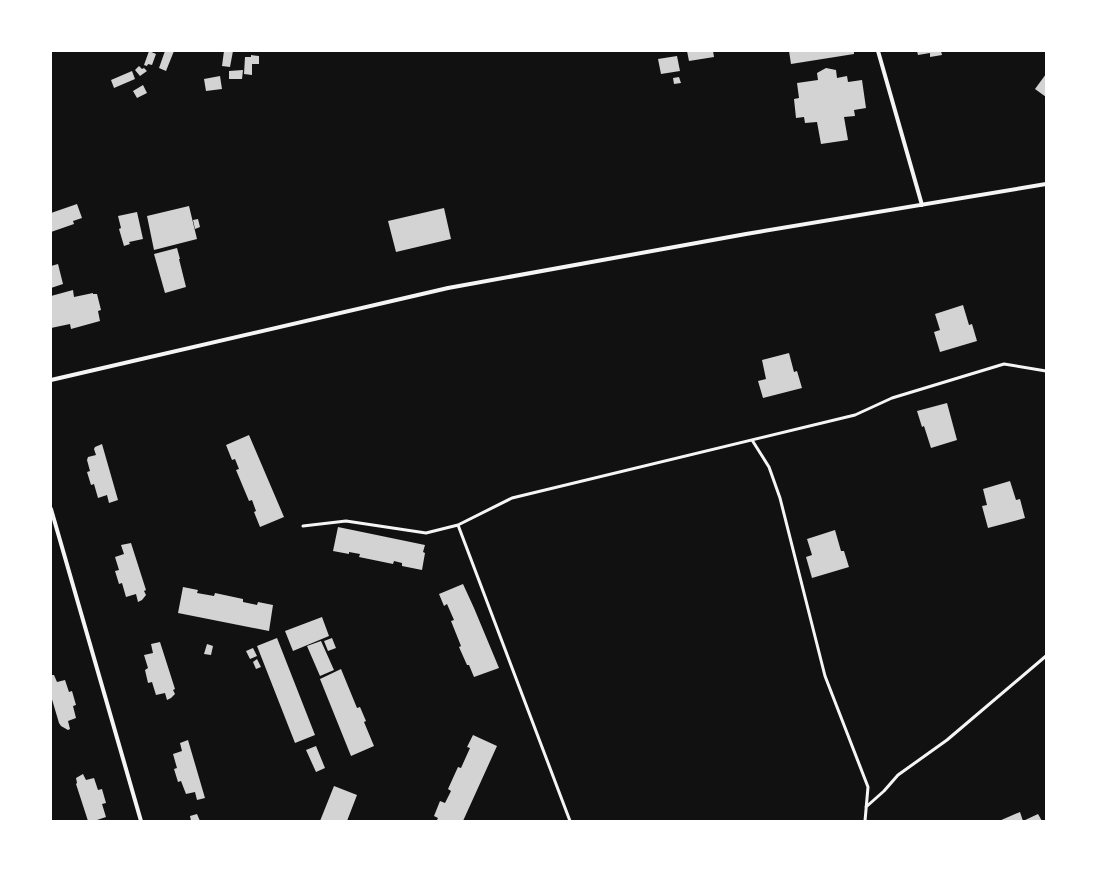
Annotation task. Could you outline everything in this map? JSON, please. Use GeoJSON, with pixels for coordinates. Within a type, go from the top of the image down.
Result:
{"type":"FeatureCollection","features":[{"type":"Feature","properties":{"kind":"street"},"geometry":{"type":"LineString","coordinates":[[878,51],[922,205]]}},
{"type":"Feature","properties":{"kind":"street"},"geometry":{"type":"LineString","coordinates":[[51,380],[448,288],[746,234],[1046,184]]}},
{"type":"Feature","properties":{"kind":"street"},"geometry":{"type":"LineString","coordinates":[[51,509],[141,821]]}},
{"type":"Feature","properties":{"kind":"lane"},"geometry":{"type":"LineString","coordinates":[[303,526],[346,521],[426,533],[458,525],[512,498],[856,415],[892,398],[1004,364],[1046,371]]}},
{"type":"Feature","properties":{"kind":"lane"},"geometry":{"type":"LineString","coordinates":[[752,440],[769,467],[780,498],[825,676],[868,787],[865,821]]}},
{"type":"Feature","properties":{"kind":"lane"},"geometry":{"type":"LineString","coordinates":[[458,525],[570,821]]}},
{"type":"Feature","properties":{"kind":"lane"},"geometry":{"type":"LineString","coordinates":[[866,807],[884,791],[898,775],[947,740],[1046,656]]}},
{"type":"Feature","properties":{"kind":"building"},"geometry":{"type":"Polygon","coordinates":[[[149,51],[156,54],[152,65],[148,64],[147,66],[144,65],[149,51]]]}},
{"type":"Feature","properties":{"kind":"building"},"geometry":{"type":"Polygon","coordinates":[[[165,51],[174,51],[166,71],[159,68],[165,51]]]}},
{"type":"Feature","properties":{"kind":"building"},"geometry":{"type":"Polygon","coordinates":[[[224,51],[233,51],[230,67],[222,66],[224,51]]]}},
{"type":"Feature","properties":{"kind":"building"},"geometry":{"type":"Polygon","coordinates":[[[687,51],[713,51],[714,57],[689,61],[687,51]]]}},
{"type":"Feature","properties":{"kind":"building"},"geometry":{"type":"Polygon","coordinates":[[[789,51],[854,51],[854,54],[791,64],[789,51]]]}},
{"type":"Feature","properties":{"kind":"building"},"geometry":{"type":"Polygon","coordinates":[[[917,51],[941,51],[942,55],[930,57],[930,53],[918,55],[917,51]]]}},
{"type":"Feature","properties":{"kind":"building"},"geometry":{"type":"Polygon","coordinates":[[[251,55],[259,56],[259,64],[252,64],[252,75],[244,74],[245,57],[251,57],[251,55]]]}},
{"type":"Feature","properties":{"kind":"building"},"geometry":{"type":"Polygon","coordinates":[[[677,56],[680,71],[661,74],[658,59],[677,56]]]}},
{"type":"Feature","properties":{"kind":"building"},"geometry":{"type":"Polygon","coordinates":[[[139,66],[147,71],[140,76],[135,70],[139,66]]]}},
{"type":"Feature","properties":{"kind":"building"},"geometry":{"type":"Polygon","coordinates":[[[826,68],[836,70],[837,78],[847,76],[848,82],[862,80],[866,108],[854,110],[855,116],[844,117],[848,140],[821,144],[817,122],[805,123],[804,117],[796,118],[794,99],[799,98],[797,83],[818,80],[817,73],[826,68]]]}},
{"type":"Feature","properties":{"kind":"building"},"geometry":{"type":"Polygon","coordinates":[[[243,70],[242,79],[229,79],[229,71],[243,70]]]}},
{"type":"Feature","properties":{"kind":"building"},"geometry":{"type":"Polygon","coordinates":[[[132,71],[135,79],[114,88],[111,80],[132,71]]]}},
{"type":"Feature","properties":{"kind":"building"},"geometry":{"type":"Polygon","coordinates":[[[1046,74],[1046,97],[1035,89],[1046,74]]]}},
{"type":"Feature","properties":{"kind":"building"},"geometry":{"type":"Polygon","coordinates":[[[220,76],[222,89],[206,91],[204,79],[220,76]]]}},
{"type":"Feature","properties":{"kind":"building"},"geometry":{"type":"Polygon","coordinates":[[[679,77],[681,83],[674,84],[673,78],[679,77]]]}},
{"type":"Feature","properties":{"kind":"building"},"geometry":{"type":"Polygon","coordinates":[[[143,85],[147,93],[137,98],[133,91],[143,85]]]}},
{"type":"Feature","properties":{"kind":"building"},"geometry":{"type":"Polygon","coordinates":[[[77,204],[82,218],[73,221],[74,224],[51,232],[51,213],[77,204]]]}},
{"type":"Feature","properties":{"kind":"building"},"geometry":{"type":"Polygon","coordinates":[[[189,206],[197,239],[154,250],[147,216],[189,206]]]}},
{"type":"Feature","properties":{"kind":"building"},"geometry":{"type":"Polygon","coordinates":[[[444,208],[451,239],[396,252],[388,221],[444,208]]]}},
{"type":"Feature","properties":{"kind":"building"},"geometry":{"type":"Polygon","coordinates":[[[137,212],[143,239],[129,242],[130,244],[124,246],[119,229],[121,228],[118,216],[137,212]]]}},
{"type":"Feature","properties":{"kind":"building"},"geometry":{"type":"Polygon","coordinates":[[[198,219],[200,227],[195,229],[193,220],[198,219]]]}},
{"type":"Feature","properties":{"kind":"building"},"geometry":{"type":"Polygon","coordinates":[[[177,248],[186,287],[165,293],[154,254],[177,248]]]}},
{"type":"Feature","properties":{"kind":"building"},"geometry":{"type":"Polygon","coordinates":[[[58,264],[63,284],[51,288],[51,266],[58,264]]]}},
{"type":"Feature","properties":{"kind":"building"},"geometry":{"type":"Polygon","coordinates":[[[73,290],[74,297],[93,293],[97,294],[101,310],[98,311],[100,321],[71,329],[70,324],[51,328],[51,296],[73,290]]]}},
{"type":"Feature","properties":{"kind":"building"},"geometry":{"type":"Polygon","coordinates":[[[963,305],[969,325],[972,324],[977,341],[940,352],[934,332],[940,330],[935,314],[963,305]]]}},
{"type":"Feature","properties":{"kind":"building"},"geometry":{"type":"Polygon","coordinates":[[[789,353],[794,372],[797,371],[802,388],[763,398],[758,381],[766,379],[762,360],[789,353]]]}},
{"type":"Feature","properties":{"kind":"building"},"geometry":{"type":"Polygon","coordinates":[[[947,403],[957,440],[931,448],[924,426],[922,427],[917,411],[947,403]]]}},
{"type":"Feature","properties":{"kind":"building"},"geometry":{"type":"Polygon","coordinates":[[[249,435],[284,517],[260,527],[254,512],[256,511],[252,500],[249,501],[236,470],[239,469],[235,459],[232,460],[226,445],[249,435]]]}},
{"type":"Feature","properties":{"kind":"building"},"geometry":{"type":"Polygon","coordinates":[[[102,444],[118,500],[109,503],[107,495],[98,498],[94,484],[91,485],[87,472],[90,471],[87,460],[88,457],[96,455],[94,449],[95,447],[102,444]]]}},
{"type":"Feature","properties":{"kind":"building"},"geometry":{"type":"Polygon","coordinates":[[[1010,481],[1016,500],[1020,499],[1025,518],[988,528],[982,506],[987,505],[983,489],[1010,481]]]}},
{"type":"Feature","properties":{"kind":"building"},"geometry":{"type":"Polygon","coordinates":[[[338,527],[425,545],[422,570],[402,566],[402,563],[394,561],[393,564],[359,557],[360,554],[349,552],[349,554],[333,551],[338,527]]]}},
{"type":"Feature","properties":{"kind":"building"},"geometry":{"type":"Polygon","coordinates":[[[835,530],[841,551],[844,551],[849,567],[812,578],[806,557],[812,555],[807,539],[835,530]]]}},
{"type":"Feature","properties":{"kind":"building"},"geometry":{"type":"Polygon","coordinates":[[[131,543],[146,590],[144,591],[146,595],[138,602],[136,594],[126,597],[122,583],[119,584],[115,571],[119,570],[115,557],[124,554],[121,545],[131,543]]]}},
{"type":"Feature","properties":{"kind":"building"},"geometry":{"type":"Polygon","coordinates":[[[463,584],[499,668],[474,677],[459,647],[461,646],[451,621],[454,620],[447,604],[444,606],[439,594],[463,584]]]}},
{"type":"Feature","properties":{"kind":"building"},"geometry":{"type":"Polygon","coordinates":[[[183,587],[198,590],[197,593],[214,596],[215,593],[243,599],[243,602],[257,605],[258,602],[273,605],[269,631],[178,613],[183,587]]]}},
{"type":"Feature","properties":{"kind":"building"},"geometry":{"type":"Polygon","coordinates":[[[322,617],[329,636],[293,651],[285,631],[322,617]]]}},
{"type":"Feature","properties":{"kind":"building"},"geometry":{"type":"Polygon","coordinates":[[[277,638],[315,735],[295,743],[257,646],[277,638]]]}},
{"type":"Feature","properties":{"kind":"building"},"geometry":{"type":"Polygon","coordinates":[[[332,638],[336,648],[328,651],[324,641],[332,638]]]}},
{"type":"Feature","properties":{"kind":"building"},"geometry":{"type":"Polygon","coordinates":[[[321,641],[334,670],[320,676],[307,646],[321,641]]]}},
{"type":"Feature","properties":{"kind":"building"},"geometry":{"type":"Polygon","coordinates":[[[160,642],[175,689],[173,690],[175,694],[167,700],[165,693],[156,695],[152,682],[148,683],[145,670],[148,668],[144,655],[153,653],[151,644],[160,642]]]}},
{"type":"Feature","properties":{"kind":"building"},"geometry":{"type":"Polygon","coordinates":[[[207,644],[213,646],[211,655],[204,654],[207,644]]]}},
{"type":"Feature","properties":{"kind":"building"},"geometry":{"type":"Polygon","coordinates":[[[253,648],[257,656],[250,659],[246,651],[253,648]]]}},
{"type":"Feature","properties":{"kind":"building"},"geometry":{"type":"Polygon","coordinates":[[[257,659],[261,667],[256,669],[253,662],[257,659]]]}},
{"type":"Feature","properties":{"kind":"building"},"geometry":{"type":"Polygon","coordinates":[[[341,669],[357,708],[360,707],[366,721],[364,722],[374,746],[351,756],[320,679],[341,669]]]}},
{"type":"Feature","properties":{"kind":"building"},"geometry":{"type":"Polygon","coordinates":[[[51,675],[54,675],[57,682],[65,680],[69,692],[72,691],[76,705],[73,706],[76,718],[68,721],[70,729],[68,730],[59,723],[51,696],[51,675]]]}},
{"type":"Feature","properties":{"kind":"building"},"geometry":{"type":"Polygon","coordinates":[[[473,735],[497,746],[463,821],[438,821],[438,818],[434,816],[440,801],[445,803],[451,791],[448,789],[458,767],[461,768],[470,748],[467,747],[473,735]]]}},
{"type":"Feature","properties":{"kind":"building"},"geometry":{"type":"Polygon","coordinates":[[[188,740],[205,798],[197,800],[195,792],[186,794],[181,781],[178,782],[174,769],[177,768],[173,754],[182,751],[180,743],[188,740]]]}},
{"type":"Feature","properties":{"kind":"building"},"geometry":{"type":"Polygon","coordinates":[[[316,746],[325,768],[316,772],[306,750],[316,746]]]}},
{"type":"Feature","properties":{"kind":"building"},"geometry":{"type":"Polygon","coordinates":[[[83,774],[86,780],[94,778],[98,790],[102,789],[106,803],[102,804],[106,817],[97,821],[88,821],[76,784],[76,778],[83,774]]]}},
{"type":"Feature","properties":{"kind":"building"},"geometry":{"type":"Polygon","coordinates":[[[334,786],[357,795],[347,821],[320,821],[334,786]]]}},
{"type":"Feature","properties":{"kind":"building"},"geometry":{"type":"Polygon","coordinates":[[[1020,812],[1023,821],[999,821],[1020,812]]]}},
{"type":"Feature","properties":{"kind":"building"},"geometry":{"type":"Polygon","coordinates":[[[197,814],[200,821],[191,821],[190,816],[197,814]]]}},
{"type":"Feature","properties":{"kind":"building"},"geometry":{"type":"Polygon","coordinates":[[[1038,814],[1042,821],[1023,821],[1038,814]]]}}]}
